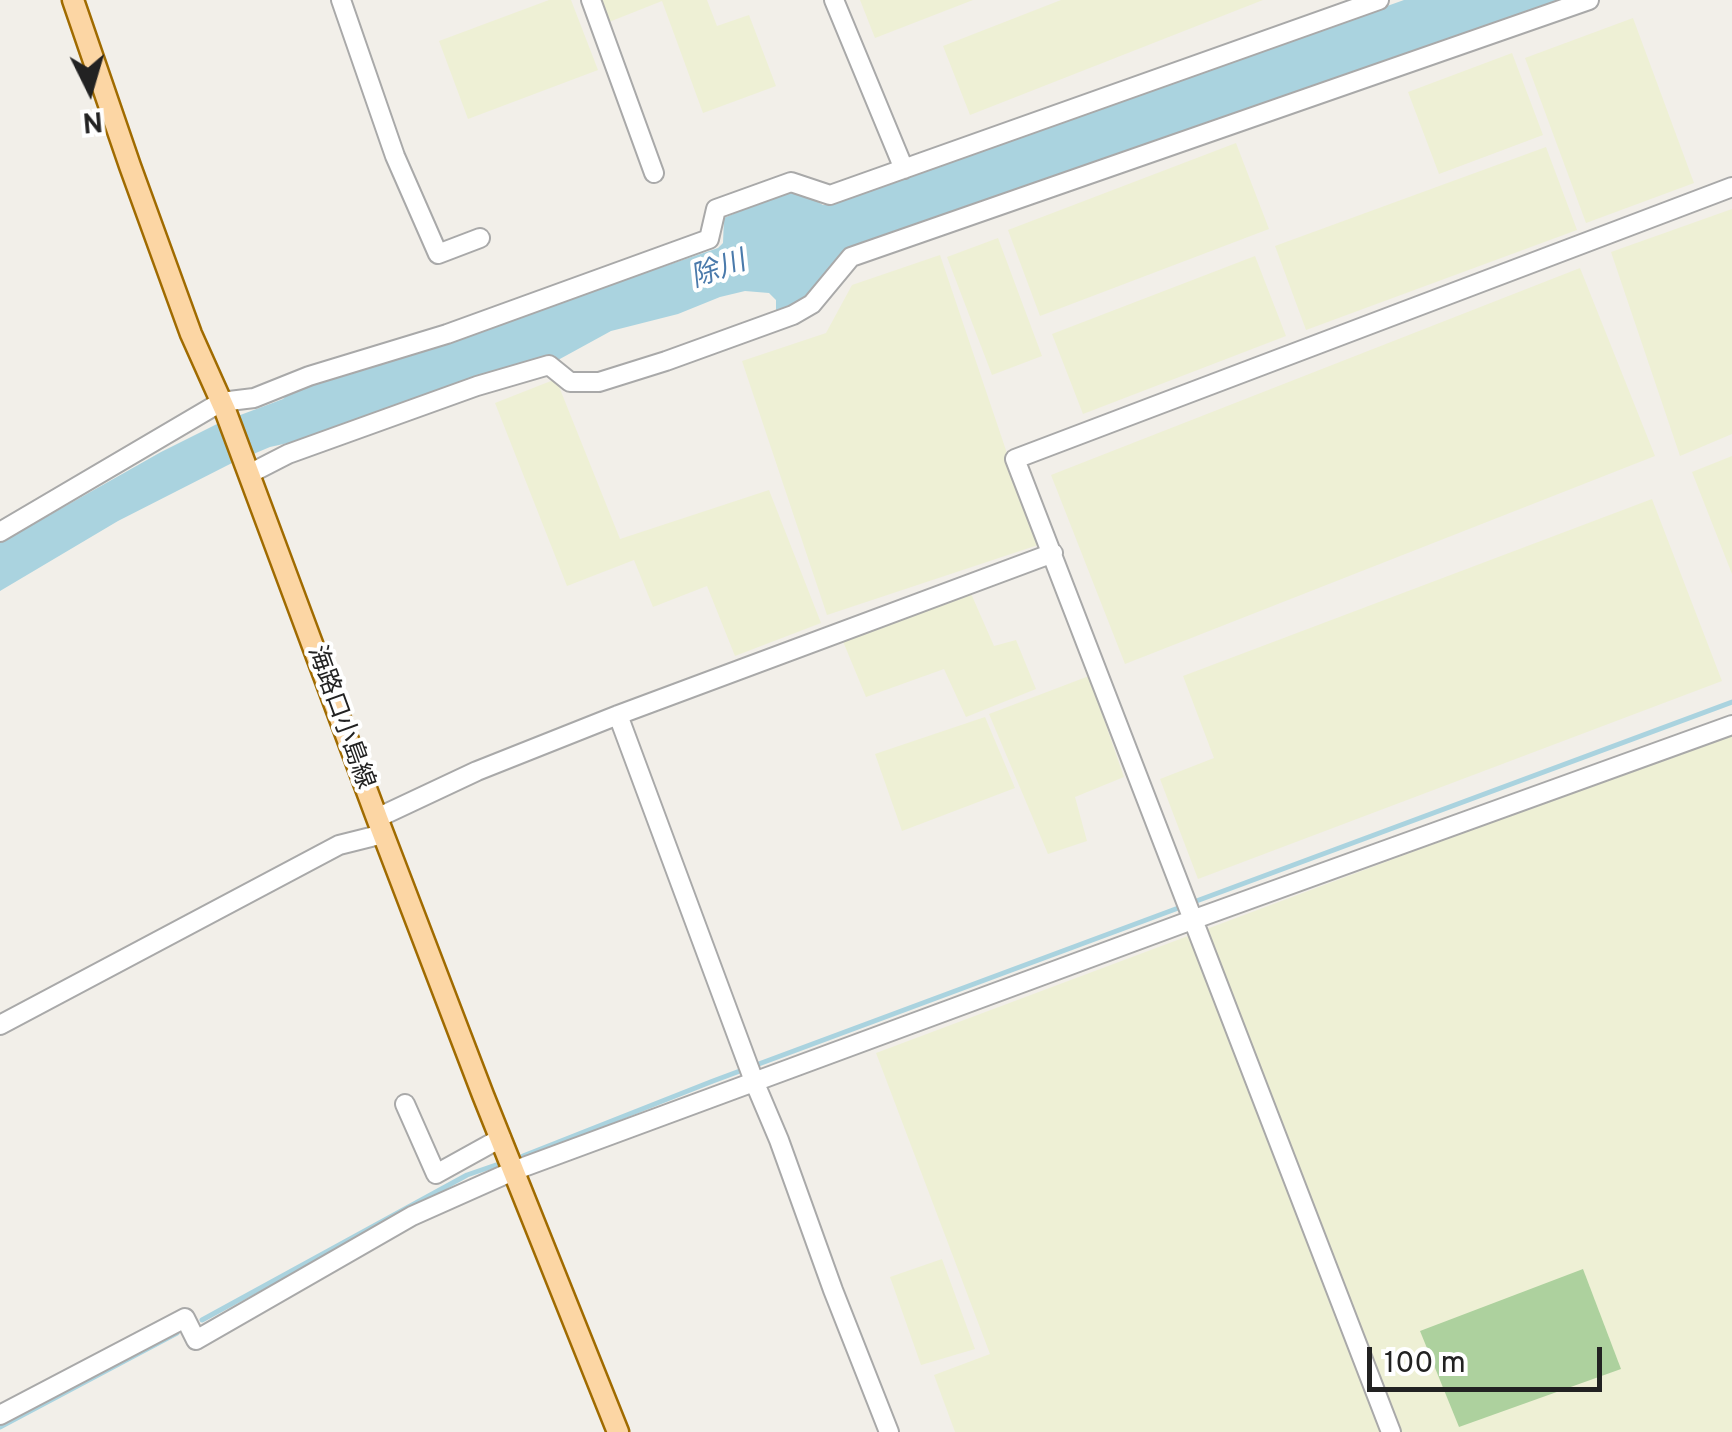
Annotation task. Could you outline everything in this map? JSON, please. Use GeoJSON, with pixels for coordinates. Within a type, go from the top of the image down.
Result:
{"type":"FeatureCollection","features":[{"type":"Feature","properties":{"kind":"main road","name":"海路口小島線"},"geometry":{"type":"LineString","coordinates":[[73,0],[191,334],[223,406],[380,826],[618,1432]]}},
{"type":"Feature","properties":{"kind":"street"},"geometry":{"type":"LineString","coordinates":[[341,0],[395,156],[438,254],[480,238]]}},
{"type":"Feature","properties":{"kind":"street"},"geometry":{"type":"LineString","coordinates":[[591,0],[654,174]]}},
{"type":"Feature","properties":{"kind":"street"},"geometry":{"type":"LineString","coordinates":[[834,0],[904,169]]}},
{"type":"Feature","properties":{"kind":"street"},"geometry":{"type":"LineString","coordinates":[[0,532],[223,406],[447,334],[709,239],[716,209],[791,182],[830,195],[1379,0]]}},
{"type":"Feature","properties":{"kind":"street"},"geometry":{"type":"LineString","coordinates":[[249,474],[288,454],[477,386],[550,365],[570,382],[599,382],[666,361],[793,315],[812,304],[851,257],[1589,0]]}},
{"type":"Feature","properties":{"kind":"street"},"geometry":{"type":"LineString","coordinates":[[1391,1432],[1015,459],[1732,188]]}},
{"type":"Feature","properties":{"kind":"street"},"geometry":{"type":"LineString","coordinates":[[0,1026],[477,772],[618,715],[1053,553]]}},
{"type":"Feature","properties":{"kind":"street"},"geometry":{"type":"LineString","coordinates":[[618,715],[832,1290],[889,1432]]}},
{"type":"Feature","properties":{"kind":"street"},"geometry":{"type":"LineString","coordinates":[[0,1416],[184,1318],[196,1340],[412,1216],[514,1171],[1732,725]]}},
{"type":"Feature","properties":{"kind":"street"},"geometry":{"type":"LineString","coordinates":[[405,1104],[436,1174],[501,1138]]}},
{"type":"Feature","properties":{"kind":"green space"},"geometry":{"type":"Polygon","coordinates":[[[549,0],[571,0],[598,70],[468,119],[439,41],[549,0]]]}},
{"type":"Feature","properties":{"kind":"green space"},"geometry":{"type":"Polygon","coordinates":[[[595,0],[707,0],[717,26],[749,15],[776,86],[703,113],[662,1],[604,24],[595,0]]]}},
{"type":"Feature","properties":{"kind":"green space"},"geometry":{"type":"Polygon","coordinates":[[[860,0],[973,0],[875,38],[860,0]]]}},
{"type":"Feature","properties":{"kind":"green space"},"geometry":{"type":"Polygon","coordinates":[[[1061,0],[1263,0],[970,115],[943,46],[1061,0]]]}},
{"type":"Feature","properties":{"kind":"green space"},"geometry":{"type":"Polygon","coordinates":[[[1633,18],[1694,183],[1586,223],[1525,58],[1633,18]]]}},
{"type":"Feature","properties":{"kind":"green space"},"geometry":{"type":"Polygon","coordinates":[[[1512,53],[1543,135],[1439,174],[1408,92],[1512,53]]]}},
{"type":"Feature","properties":{"kind":"green space"},"geometry":{"type":"Polygon","coordinates":[[[1236,143],[1269,229],[1040,316],[1008,230],[1236,143]]]}},
{"type":"Feature","properties":{"kind":"green space"},"geometry":{"type":"Polygon","coordinates":[[[1546,147],[1577,230],[1306,330],[1275,246],[1546,147]]]}},
{"type":"Feature","properties":{"kind":"green space"},"geometry":{"type":"Polygon","coordinates":[[[1732,209],[1732,434],[1680,456],[1611,252],[1732,209]]]}},
{"type":"Feature","properties":{"kind":"green space"},"geometry":{"type":"Polygon","coordinates":[[[998,238],[1042,356],[992,375],[947,257],[998,238]]]}},
{"type":"Feature","properties":{"kind":"green space"},"geometry":{"type":"Polygon","coordinates":[[[940,255],[1038,545],[827,615],[742,361],[826,333],[852,285],[940,255]]]}},
{"type":"Feature","properties":{"kind":"green space"},"geometry":{"type":"Polygon","coordinates":[[[1255,256],[1286,336],[1083,414],[1052,334],[1255,256]]]}},
{"type":"Feature","properties":{"kind":"green space"},"geometry":{"type":"Polygon","coordinates":[[[1580,268],[1655,456],[1125,664],[1051,475],[1580,268]]]}},
{"type":"Feature","properties":{"kind":"green space"},"geometry":{"type":"Polygon","coordinates":[[[556,379],[620,539],[769,490],[821,623],[735,656],[707,586],[653,607],[634,560],[567,586],[495,403],[556,379]]]}},
{"type":"Feature","properties":{"kind":"green space"},"geometry":{"type":"Polygon","coordinates":[[[1732,456],[1732,574],[1692,472],[1732,456]]]}},
{"type":"Feature","properties":{"kind":"green space"},"geometry":{"type":"Polygon","coordinates":[[[1652,499],[1722,681],[1198,879],[1160,779],[1214,758],[1183,676],[1652,499]]]}},
{"type":"Feature","properties":{"kind":"green space"},"geometry":{"type":"Polygon","coordinates":[[[969,589],[994,646],[1016,640],[1036,689],[966,717],[944,669],[866,697],[842,639],[969,589]]]}},
{"type":"Feature","properties":{"kind":"green space"},"geometry":{"type":"Polygon","coordinates":[[[1089,676],[1124,777],[1075,797],[1087,841],[1048,854],[989,714],[1089,676]]]}},
{"type":"Feature","properties":{"kind":"green space"},"geometry":{"type":"Polygon","coordinates":[[[985,717],[1015,788],[902,831],[875,754],[985,717]]]}},
{"type":"Feature","properties":{"kind":"green space"},"geometry":{"type":"Polygon","coordinates":[[[1732,732],[1732,1432],[955,1432],[934,1375],[990,1354],[876,1053],[1732,732]]]}},
{"type":"Feature","properties":{"kind":"green space"},"geometry":{"type":"Polygon","coordinates":[[[942,1259],[975,1349],[921,1365],[890,1277],[942,1259]]]}},
{"type":"Feature","properties":{"kind":"green space"},"geometry":{"type":"Polygon","coordinates":[[[1583,1269],[1621,1369],[1459,1427],[1420,1331],[1583,1269]]]}},
{"type":"Feature","properties":{"kind":"water","name":"除川"},"geometry":{"type":"Polygon","coordinates":[[[1404,0],[1566,0],[842,254],[818,292],[776,314],[776,300],[769,293],[745,291],[720,297],[678,314],[611,331],[558,360],[553,356],[539,358],[270,447],[118,521],[0,591],[0,543],[161,452],[219,423],[283,399],[294,387],[298,389],[457,337],[718,248],[723,243],[724,218],[786,191],[798,190],[828,205],[1404,0]]]}},
{"type":"Feature","properties":{"kind":"waterway"},"geometry":{"type":"LineString","coordinates":[[1191,903],[1732,702]]}},
{"type":"Feature","properties":{"kind":"waterway"},"geometry":{"type":"LineString","coordinates":[[523,1156],[1181,907]]}},
{"type":"Feature","properties":{"kind":"waterway"},"geometry":{"type":"LineString","coordinates":[[202,1320],[467,1175],[496,1165]]}},
{"type":"Feature","properties":{"kind":"waterway"},"geometry":{"type":"LineString","coordinates":[[0,1427],[177,1333]]}}]}
